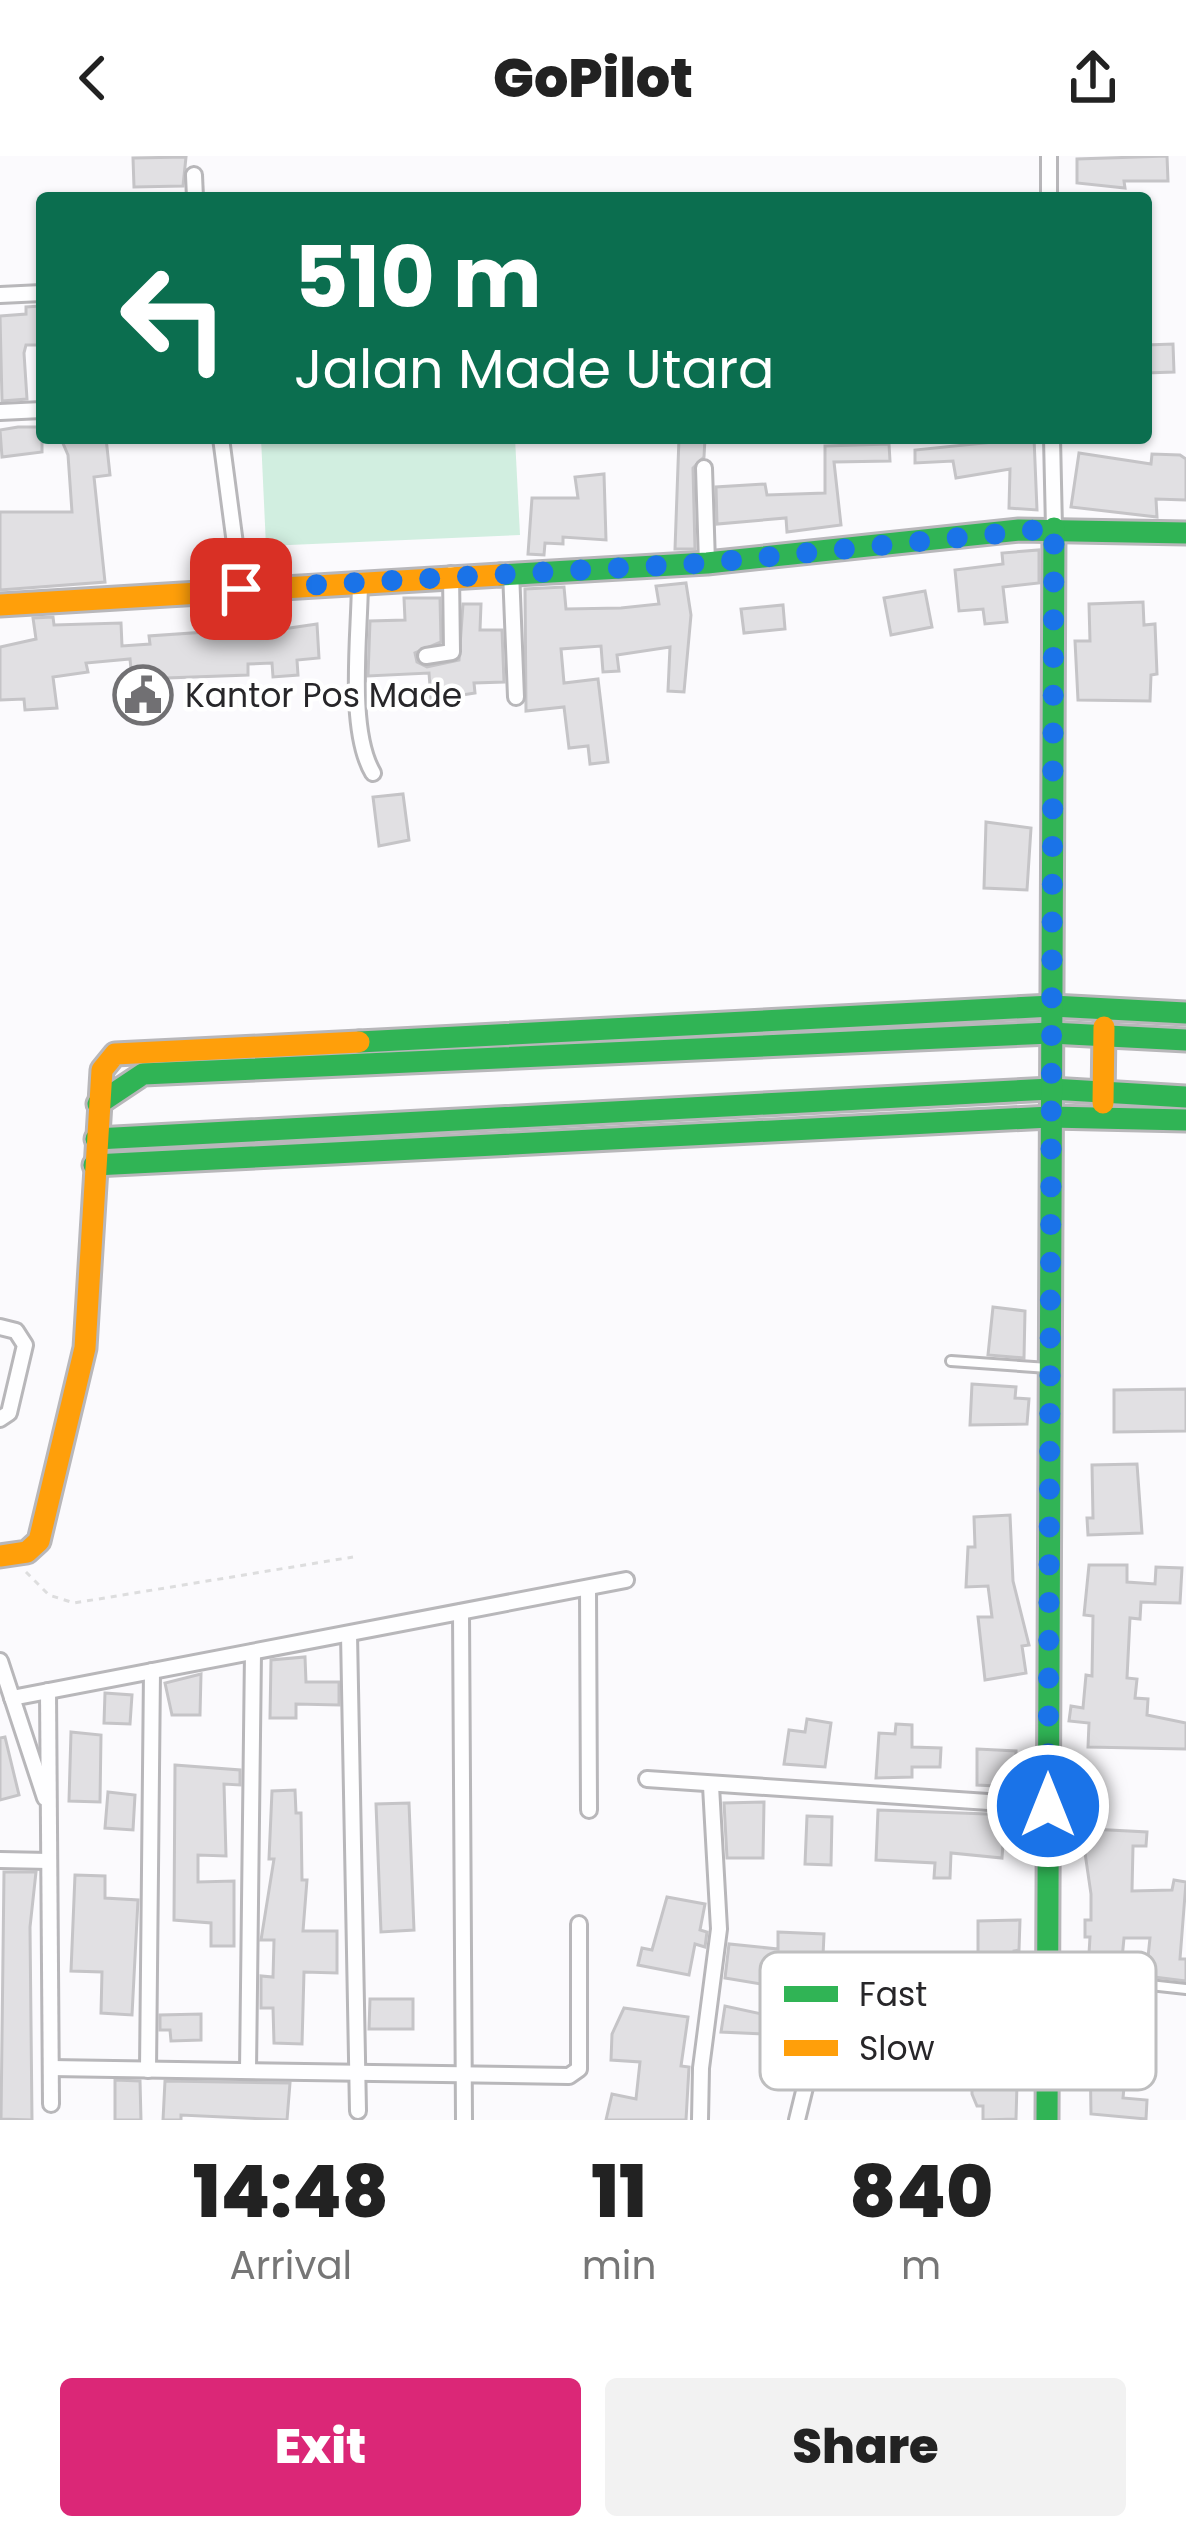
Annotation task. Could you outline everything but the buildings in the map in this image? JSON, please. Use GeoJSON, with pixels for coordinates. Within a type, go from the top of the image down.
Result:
{"type":"FeatureCollection","features":[{"type":"Feature","properties":{"kind":"main road"},"geometry":{"type":"LineString","coordinates":[[0,605],[451,574],[706,563],[1054,528],[1186,532]]}},
{"type":"Feature","properties":{"kind":"main road"},"geometry":{"type":"LineString","coordinates":[[1049,1952],[1054,528]]}},
{"type":"Feature","properties":{"kind":"main road"},"geometry":{"type":"LineString","coordinates":[[0,1556],[27,1552],[39,1540],[85,1348],[102,1070],[124,1050],[1052,1006],[1186,1013]]}},
{"type":"Feature","properties":{"kind":"main road"},"geometry":{"type":"LineString","coordinates":[[1103,1116],[1104,1007]]}},
{"type":"Feature","properties":{"kind":"main road"},"geometry":{"type":"LineString","coordinates":[[98,1104],[143,1074],[1052,1033],[1186,1040]]}},
{"type":"Feature","properties":{"kind":"main road"},"geometry":{"type":"LineString","coordinates":[[96,1139],[1051,1089],[1186,1096]]}},
{"type":"Feature","properties":{"kind":"main road"},"geometry":{"type":"LineString","coordinates":[[94,1165],[1050,1117],[1186,1120]]}},
{"type":"Feature","properties":{"kind":"main road"},"geometry":{"type":"LineString","coordinates":[[1047,2090],[1047,2120]]}},
{"type":"Feature","properties":{"kind":"street"},"geometry":{"type":"LineString","coordinates":[[1049,156],[1049,192]]}},
{"type":"Feature","properties":{"kind":"street"},"geometry":{"type":"LineString","coordinates":[[194,175],[195,192]]}},
{"type":"Feature","properties":{"kind":"street"},"geometry":{"type":"LineString","coordinates":[[0,295],[36,293]]}},
{"type":"Feature","properties":{"kind":"street"},"geometry":{"type":"LineString","coordinates":[[0,412],[36,410]]}},
{"type":"Feature","properties":{"kind":"street"},"geometry":{"type":"LineString","coordinates":[[222,444],[241,589]]}},
{"type":"Feature","properties":{"kind":"street"},"geometry":{"type":"LineString","coordinates":[[1052,444],[1054,528]]}},
{"type":"Feature","properties":{"kind":"street"},"geometry":{"type":"LineString","coordinates":[[704,468],[706,563]]}},
{"type":"Feature","properties":{"kind":"street"},"geometry":{"type":"LineString","coordinates":[[512,571],[515,697]]}},
{"type":"Feature","properties":{"kind":"street"},"geometry":{"type":"LineString","coordinates":[[426,656],[452,652],[451,574]]}},
{"type":"Feature","properties":{"kind":"street"},"geometry":{"type":"LineString","coordinates":[[361,580],[359,699],[363,757],[373,773]]}},
{"type":"Feature","properties":{"kind":"street"},"geometry":{"type":"LineString","coordinates":[[0,1327],[16,1331],[26,1345],[9,1413],[0,1419]]}},
{"type":"Feature","properties":{"kind":"street"},"geometry":{"type":"LineString","coordinates":[[12,1698],[626,1580]]}},
{"type":"Feature","properties":{"kind":"street"},"geometry":{"type":"LineString","coordinates":[[588,1588],[589,1810]]}},
{"type":"Feature","properties":{"kind":"street"},"geometry":{"type":"LineString","coordinates":[[461,1612],[464,2120]]}},
{"type":"Feature","properties":{"kind":"street"},"geometry":{"type":"LineString","coordinates":[[349,1634],[358,2111]]}},
{"type":"Feature","properties":{"kind":"street"},"geometry":{"type":"LineString","coordinates":[[248,2071],[254,1652]]}},
{"type":"Feature","properties":{"kind":"street"},"geometry":{"type":"LineString","coordinates":[[0,1661],[49,1810]]}},
{"type":"Feature","properties":{"kind":"street"},"geometry":{"type":"LineString","coordinates":[[148,2070],[152,1671]]}},
{"type":"Feature","properties":{"kind":"street"},"geometry":{"type":"LineString","coordinates":[[48,1691],[51,2104]]}},
{"type":"Feature","properties":{"kind":"street"},"geometry":{"type":"LineString","coordinates":[[647,1779],[1048,1806]]}},
{"type":"Feature","properties":{"kind":"street"},"geometry":{"type":"LineString","coordinates":[[700,2120],[700,2068],[719,1929],[711,1786]]}},
{"type":"Feature","properties":{"kind":"street"},"geometry":{"type":"LineString","coordinates":[[0,1860],[49,1861]]}},
{"type":"Feature","properties":{"kind":"street"},"geometry":{"type":"LineString","coordinates":[[51,2068],[569,2076],[579,2068],[579,1924]]}},
{"type":"Feature","properties":{"kind":"street"},"geometry":{"type":"LineString","coordinates":[[797,2120],[804,2090]]}},
{"type":"Feature","properties":{"kind":"lane"},"geometry":{"type":"LineString","coordinates":[[951,1361],[1049,1368]]}},
{"type":"Feature","properties":{"kind":"lane"},"geometry":{"type":"LineString","coordinates":[[1156,1986],[1186,1989]]}},
{"type":"Feature","properties":{"kind":"path"},"geometry":{"type":"LineString","coordinates":[[27,1552],[26,1574],[49,1595],[74,1603],[353,1557]]}},
{"type":"Feature","properties":{"kind":"green space"},"geometry":{"type":"Polygon","coordinates":[[[261,444],[515,444],[520,535],[266,546],[261,444]]]}},
{"type":"Feature","properties":{"kind":"traffic: fast"},"geometry":{"type":"LineString","coordinates":[[1048,1952],[1054,528]]}},
{"type":"Feature","properties":{"kind":"traffic: fast"},"geometry":{"type":"LineString","coordinates":[[500,575],[707,563],[1019,530],[1186,533]]}},
{"type":"Feature","properties":{"kind":"traffic: fast"},"geometry":{"type":"LineString","coordinates":[[359,1042],[1052,1006],[1186,1013]]}},
{"type":"Feature","properties":{"kind":"traffic: fast"},"geometry":{"type":"LineString","coordinates":[[98,1104],[143,1074],[1051,1033],[1186,1040]]}},
{"type":"Feature","properties":{"kind":"traffic: fast"},"geometry":{"type":"LineString","coordinates":[[96,1139],[1051,1089],[1186,1097]]}},
{"type":"Feature","properties":{"kind":"traffic: fast"},"geometry":{"type":"LineString","coordinates":[[94,1165],[1050,1117],[1186,1120]]}},
{"type":"Feature","properties":{"kind":"traffic: fast"},"geometry":{"type":"LineString","coordinates":[[1047,2090],[1047,2120]]}},
{"type":"Feature","properties":{"kind":"traffic: slow"},"geometry":{"type":"LineString","coordinates":[[0,605],[500,575]]}},
{"type":"Feature","properties":{"kind":"traffic: slow"},"geometry":{"type":"LineString","coordinates":[[1103,1103],[1104,1027]]}},
{"type":"Feature","properties":{"kind":"traffic: slow"},"geometry":{"type":"LineString","coordinates":[[0,1556],[27,1552],[39,1541],[85,1348],[102,1070],[115,1054],[359,1042]]}},
{"type":"Feature","properties":{"kind":"place","name":"Kantor Pos Made"},"geometry":{"type":"Point","coordinates":[143,695]}},
{"type":"Feature","properties":{"kind":"route"},"geometry":{"type":"LineString","coordinates":[[241,589],[706,563],[1054,528],[1048,1806]]}}]}
